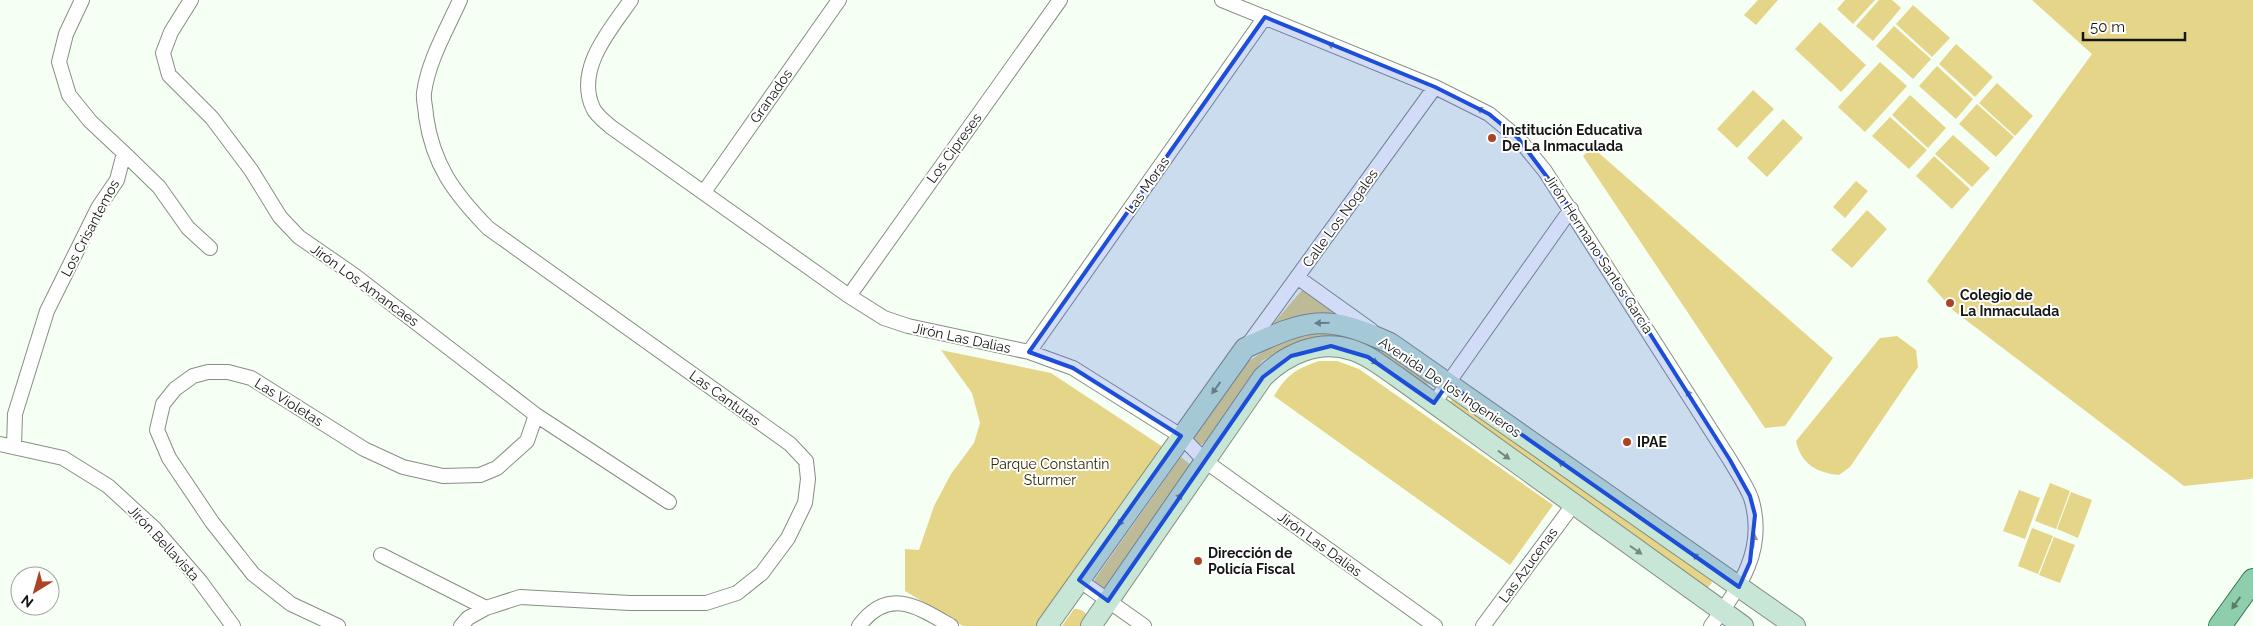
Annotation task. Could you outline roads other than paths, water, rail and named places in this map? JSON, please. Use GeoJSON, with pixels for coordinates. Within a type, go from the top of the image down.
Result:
{"type":"FeatureCollection","features":[{"type":"Feature","properties":{"kind":"main road"},"geometry":{"type":"LineString","coordinates":[[2220,626],[2253,580]]}},
{"type":"Feature","properties":{"kind":"street"},"geometry":{"type":"LineString","coordinates":[[82,0],[66,34],[59,62],[69,95],[90,121],[159,187],[188,228],[210,248]]}},
{"type":"Feature","properties":{"kind":"street","name":"Jirón Los Amancaes"},"geometry":{"type":"LineString","coordinates":[[191,0],[170,32],[162,53],[170,75],[212,118],[251,170],[280,218],[300,237],[438,339],[536,415],[669,502]]}},
{"type":"Feature","properties":{"kind":"street","name":"Las Cantutas"},"geometry":{"type":"LineString","coordinates":[[460,0],[432,62],[424,94],[429,136],[443,171],[461,200],[488,228],[790,444],[806,461],[808,480],[805,503],[788,538],[762,573],[737,593],[706,603],[630,603],[530,596],[506,600],[486,608],[468,618],[461,626]]}},
{"type":"Feature","properties":{"kind":"street","name":"Jirón Las Dalias"},"geometry":{"type":"LineString","coordinates":[[631,0],[603,40],[591,64],[587,87],[593,109],[619,133],[849,296],[884,318],[908,326],[1029,352],[1073,368],[1181,436],[1205,461],[1434,626]]}},
{"type":"Feature","properties":{"kind":"street","name":"Granados"},"geometry":{"type":"LineString","coordinates":[[704,192],[839,0]]}},
{"type":"Feature","properties":{"kind":"street","name":"Los Cipreses"},"geometry":{"type":"LineString","coordinates":[[849,296],[1060,0]]}},
{"type":"Feature","properties":{"kind":"street","name":"Jirón Hermano Santos García"},"geometry":{"type":"LineString","coordinates":[[1222,0],[1435,88],[1489,114],[1518,138],[1545,170],[1730,460],[1750,496],[1755,515],[1755,539],[1750,562],[1739,587],[1717,619]]}},
{"type":"Feature","properties":{"kind":"street","name":"Las Moras"},"geometry":{"type":"LineString","coordinates":[[1029,352],[1265,17]]}},
{"type":"Feature","properties":{"kind":"street","name":"Calle Los Nogales"},"geometry":{"type":"LineString","coordinates":[[1245,348],[1435,88]]}},
{"type":"Feature","properties":{"kind":"street","name":"Los Crisantemos"},"geometry":{"type":"LineString","coordinates":[[7,445],[47,311],[98,208],[118,180],[124,153]]}},
{"type":"Feature","properties":{"kind":"street"},"geometry":{"type":"LineString","coordinates":[[1434,403],[1571,209]]}},
{"type":"Feature","properties":{"kind":"street"},"geometry":{"type":"LineString","coordinates":[[1296,277],[1390,343]]}},
{"type":"Feature","properties":{"kind":"street","name":"Avenida De los Ingenieros"},"geometry":{"type":"LineString","coordinates":[[1047,626],[1245,348],[1289,328],[1310,323],[1331,323],[1360,329],[1390,343],[1795,626]]}},
{"type":"Feature","properties":{"kind":"street","name":"Avenida De los Ingenieros"},"geometry":{"type":"LineString","coordinates":[[1091,626],[1263,377],[1277,364],[1310,349],[1331,346],[1352,350],[1368,357],[1573,505],[1717,619],[1743,626]]}},
{"type":"Feature","properties":{"kind":"street","name":"Las Violetas"},"geometry":{"type":"LineString","coordinates":[[338,626],[291,604],[253,574],[201,506],[169,458],[157,430],[163,404],[175,389],[193,376],[208,372],[228,372],[251,378],[364,449],[403,467],[443,476],[480,476],[497,468],[527,441],[536,415]]}},
{"type":"Feature","properties":{"kind":"street","name":"Jirón Bellavista"},"geometry":{"type":"LineString","coordinates":[[7,445],[63,458],[108,486],[155,529],[200,581],[233,626]]}},
{"type":"Feature","properties":{"kind":"street","name":"Las Azucenas"},"geometry":{"type":"LineString","coordinates":[[1483,626],[1573,505]]}},
{"type":"Feature","properties":{"kind":"street"},"geometry":{"type":"LineString","coordinates":[[381,555],[486,608]]}},
{"type":"Feature","properties":{"kind":"street"},"geometry":{"type":"LineString","coordinates":[[1079,580],[1144,626]]}},
{"type":"Feature","properties":{"kind":"street"},"geometry":{"type":"LineString","coordinates":[[859,626],[874,610],[893,603],[902,602],[910,604],[951,626]]}},
{"type":"Feature","properties":{"kind":"place","name":"Institución Educativa De La Inmaculada"},"geometry":{"type":"Point","coordinates":[1492,138]}},
{"type":"Feature","properties":{"kind":"place","name":"Colegio de La Inmaculada"},"geometry":{"type":"Point","coordinates":[1950,303]}},
{"type":"Feature","properties":{"kind":"place","name":"IPAE"},"geometry":{"type":"Point","coordinates":[1627,442]}},
{"type":"Feature","properties":{"kind":"place","name":"Dirección de Policía Fiscal"},"geometry":{"type":"Point","coordinates":[1198,561]}},
{"type":"Feature","properties":{"kind":"park label","name":"Parque Constantin Sturmer"},"geometry":{"type":"Point","coordinates":[1050,472]}}]}
